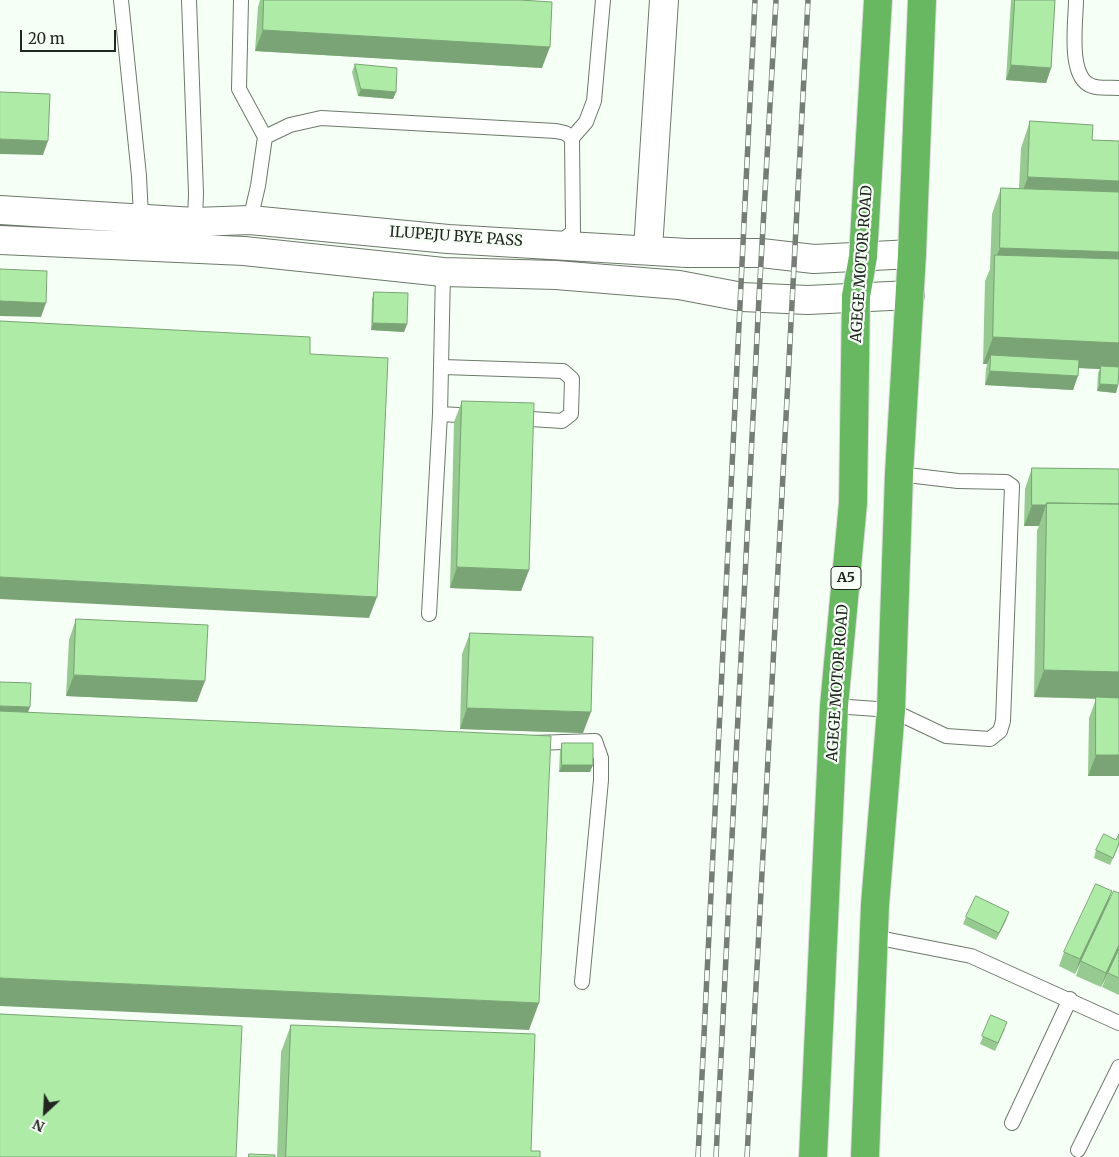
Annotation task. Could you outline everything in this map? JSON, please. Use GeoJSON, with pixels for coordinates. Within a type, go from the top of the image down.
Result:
{"type":"FeatureCollection","features":[{"type":"Feature","properties":{"kind":"highway","name":"AGEGE MOTOR ROAD"},"geometry":{"type":"LineString","coordinates":[[813,1157],[834,706],[853,503],[856,296],[863,257],[878,0]]}},
{"type":"Feature","properties":{"kind":"highway"},"geometry":{"type":"LineString","coordinates":[[865,1157],[874,937],[891,710],[899,474],[912,254],[922,0]]}},
{"type":"Feature","properties":{"kind":"street"},"geometry":{"type":"LineString","coordinates":[[648,250],[664,0]]}},
{"type":"Feature","properties":{"kind":"street","name":"ILUPEJU BYE PASS"},"geometry":{"type":"LineString","coordinates":[[0,210],[140,217],[195,222],[250,220],[448,238],[687,253],[761,253],[814,258],[912,254]]}},
{"type":"Feature","properties":{"kind":"street"},"geometry":{"type":"LineString","coordinates":[[0,240],[244,251],[442,272],[594,278],[679,285],[742,297],[808,300],[856,296],[910,295]]}},
{"type":"Feature","properties":{"kind":"lane"},"geometry":{"type":"LineString","coordinates":[[121,0],[139,176],[140,217]]}},
{"type":"Feature","properties":{"kind":"lane"},"geometry":{"type":"LineString","coordinates":[[189,0],[196,193],[195,222]]}},
{"type":"Feature","properties":{"kind":"lane"},"geometry":{"type":"LineString","coordinates":[[241,0],[239,89],[265,137],[258,186],[250,220]]}},
{"type":"Feature","properties":{"kind":"lane"},"geometry":{"type":"LineString","coordinates":[[559,244],[573,232],[572,138],[586,122],[594,101],[603,0]]}},
{"type":"Feature","properties":{"kind":"lane"},"geometry":{"type":"LineString","coordinates":[[1076,0],[1075,61],[1080,78],[1091,86],[1119,88]]}},
{"type":"Feature","properties":{"kind":"lane"},"geometry":{"type":"LineString","coordinates":[[265,137],[290,125],[320,118],[556,131],[565,133],[572,138]]}},
{"type":"Feature","properties":{"kind":"lane"},"geometry":{"type":"LineString","coordinates":[[429,614],[442,367],[442,272]]}},
{"type":"Feature","properties":{"kind":"lane"},"geometry":{"type":"LineString","coordinates":[[440,414],[562,421],[571,414],[572,379],[562,370],[442,367]]}},
{"type":"Feature","properties":{"kind":"lane"},"geometry":{"type":"LineString","coordinates":[[834,706],[891,710],[946,736],[990,739],[1000,731],[1003,721],[1012,486],[1006,482],[958,481],[899,474]]}},
{"type":"Feature","properties":{"kind":"lane"},"geometry":{"type":"LineString","coordinates":[[516,743],[556,744],[595,741],[601,758],[601,780],[582,982]]}},
{"type":"Feature","properties":{"kind":"lane"},"geometry":{"type":"LineString","coordinates":[[874,937],[971,956],[1119,1022]]}},
{"type":"Feature","properties":{"kind":"lane"},"geometry":{"type":"LineString","coordinates":[[1012,1123],[1070,1000]]}},
{"type":"Feature","properties":{"kind":"lane"},"geometry":{"type":"LineString","coordinates":[[1078,1150],[1119,1067]]}},
{"type":"Feature","properties":{"kind":"building"},"geometry":{"type":"Polygon","coordinates":[[[264,0],[520,0],[552,2],[550,47],[263,30],[264,0]]]}},
{"type":"Feature","properties":{"kind":"building"},"geometry":{"type":"Polygon","coordinates":[[[1015,0],[1055,0],[1051,68],[1011,65],[1015,0]]]}},
{"type":"Feature","properties":{"kind":"building"},"geometry":{"type":"Polygon","coordinates":[[[355,64],[397,68],[396,92],[361,89],[355,64]]]}},
{"type":"Feature","properties":{"kind":"building"},"geometry":{"type":"Polygon","coordinates":[[[0,92],[50,94],[48,141],[0,139],[0,92]]]}},
{"type":"Feature","properties":{"kind":"building"},"geometry":{"type":"Polygon","coordinates":[[[1030,121],[1093,125],[1092,140],[1119,141],[1119,181],[1028,177],[1030,121]]]}},
{"type":"Feature","properties":{"kind":"building"},"geometry":{"type":"Polygon","coordinates":[[[1001,188],[1119,192],[1119,252],[1000,248],[1001,188]]]}},
{"type":"Feature","properties":{"kind":"building"},"geometry":{"type":"Polygon","coordinates":[[[995,255],[1119,259],[1119,343],[993,337],[995,255]]]}},
{"type":"Feature","properties":{"kind":"building"},"geometry":{"type":"Polygon","coordinates":[[[0,269],[47,271],[46,303],[0,301],[0,269]]]}},
{"type":"Feature","properties":{"kind":"building"},"geometry":{"type":"Polygon","coordinates":[[[374,292],[408,293],[407,324],[373,323],[374,292]]]}},
{"type":"Feature","properties":{"kind":"building"},"geometry":{"type":"Polygon","coordinates":[[[0,321],[310,337],[310,354],[388,358],[377,597],[0,577],[0,321]]]}},
{"type":"Feature","properties":{"kind":"building"},"geometry":{"type":"Polygon","coordinates":[[[991,355],[1079,360],[1078,376],[990,371],[991,355]]]}},
{"type":"Feature","properties":{"kind":"building"},"geometry":{"type":"Polygon","coordinates":[[[1101,366],[1119,367],[1118,385],[1100,384],[1101,366]]]}},
{"type":"Feature","properties":{"kind":"building"},"geometry":{"type":"Polygon","coordinates":[[[462,401],[534,403],[529,570],[457,567],[462,401]]]}},
{"type":"Feature","properties":{"kind":"building"},"geometry":{"type":"Polygon","coordinates":[[[1032,468],[1119,469],[1119,504],[1047,503],[1046,505],[1032,505],[1032,468]]]}},
{"type":"Feature","properties":{"kind":"building"},"geometry":{"type":"Polygon","coordinates":[[[1047,503],[1119,504],[1119,672],[1044,670],[1047,503]]]}},
{"type":"Feature","properties":{"kind":"building"},"geometry":{"type":"Polygon","coordinates":[[[76,619],[208,625],[205,681],[74,675],[76,619]]]}},
{"type":"Feature","properties":{"kind":"building"},"geometry":{"type":"Polygon","coordinates":[[[470,633],[593,637],[591,712],[467,708],[470,633]]]}},
{"type":"Feature","properties":{"kind":"building"},"geometry":{"type":"Polygon","coordinates":[[[0,682],[31,683],[30,707],[0,706],[0,682]]]}},
{"type":"Feature","properties":{"kind":"building"},"geometry":{"type":"Polygon","coordinates":[[[1096,697],[1119,698],[1119,755],[1096,755],[1096,697]]]}},
{"type":"Feature","properties":{"kind":"building"},"geometry":{"type":"Polygon","coordinates":[[[0,711],[551,736],[539,1003],[0,978],[0,711]]]}},
{"type":"Feature","properties":{"kind":"building"},"geometry":{"type":"Polygon","coordinates":[[[562,743],[593,743],[593,765],[562,765],[562,743]]]}},
{"type":"Feature","properties":{"kind":"building"},"geometry":{"type":"Polygon","coordinates":[[[1104,834],[1116,840],[1119,834],[1119,843],[1113,858],[1096,850],[1104,834]]]}},
{"type":"Feature","properties":{"kind":"building"},"geometry":{"type":"Polygon","coordinates":[[[1096,884],[1112,891],[1080,959],[1064,952],[1096,884]]]}},
{"type":"Feature","properties":{"kind":"building"},"geometry":{"type":"Polygon","coordinates":[[[1114,891],[1119,893],[1119,945],[1106,973],[1081,961],[1114,891]]]}},
{"type":"Feature","properties":{"kind":"building"},"geometry":{"type":"Polygon","coordinates":[[[976,896],[1009,912],[999,933],[966,917],[976,896]]]}},
{"type":"Feature","properties":{"kind":"building"},"geometry":{"type":"Polygon","coordinates":[[[1119,949],[1119,978],[1108,973],[1119,949]]]}},
{"type":"Feature","properties":{"kind":"building"},"geometry":{"type":"Polygon","coordinates":[[[0,1014],[242,1026],[236,1157],[0,1157],[0,1014]]]}},
{"type":"Feature","properties":{"kind":"building"},"geometry":{"type":"Polygon","coordinates":[[[991,1015],[1007,1022],[998,1043],[982,1036],[991,1015]]]}},
{"type":"Feature","properties":{"kind":"building"},"geometry":{"type":"Polygon","coordinates":[[[291,1025],[535,1034],[531,1151],[540,1151],[540,1157],[286,1157],[291,1025]]]}},
{"type":"Feature","properties":{"kind":"building"},"geometry":{"type":"Polygon","coordinates":[[[249,1154],[275,1155],[275,1157],[249,1157],[249,1154]]]}},
{"type":"Feature","properties":{"kind":"railway"},"geometry":{"type":"LineString","coordinates":[[698,1157],[755,0]]}},
{"type":"Feature","properties":{"kind":"railway"},"geometry":{"type":"LineString","coordinates":[[716,1157],[759,297],[776,0]]}},
{"type":"Feature","properties":{"kind":"railway"},"geometry":{"type":"LineString","coordinates":[[747,1157],[808,0]]}}]}
